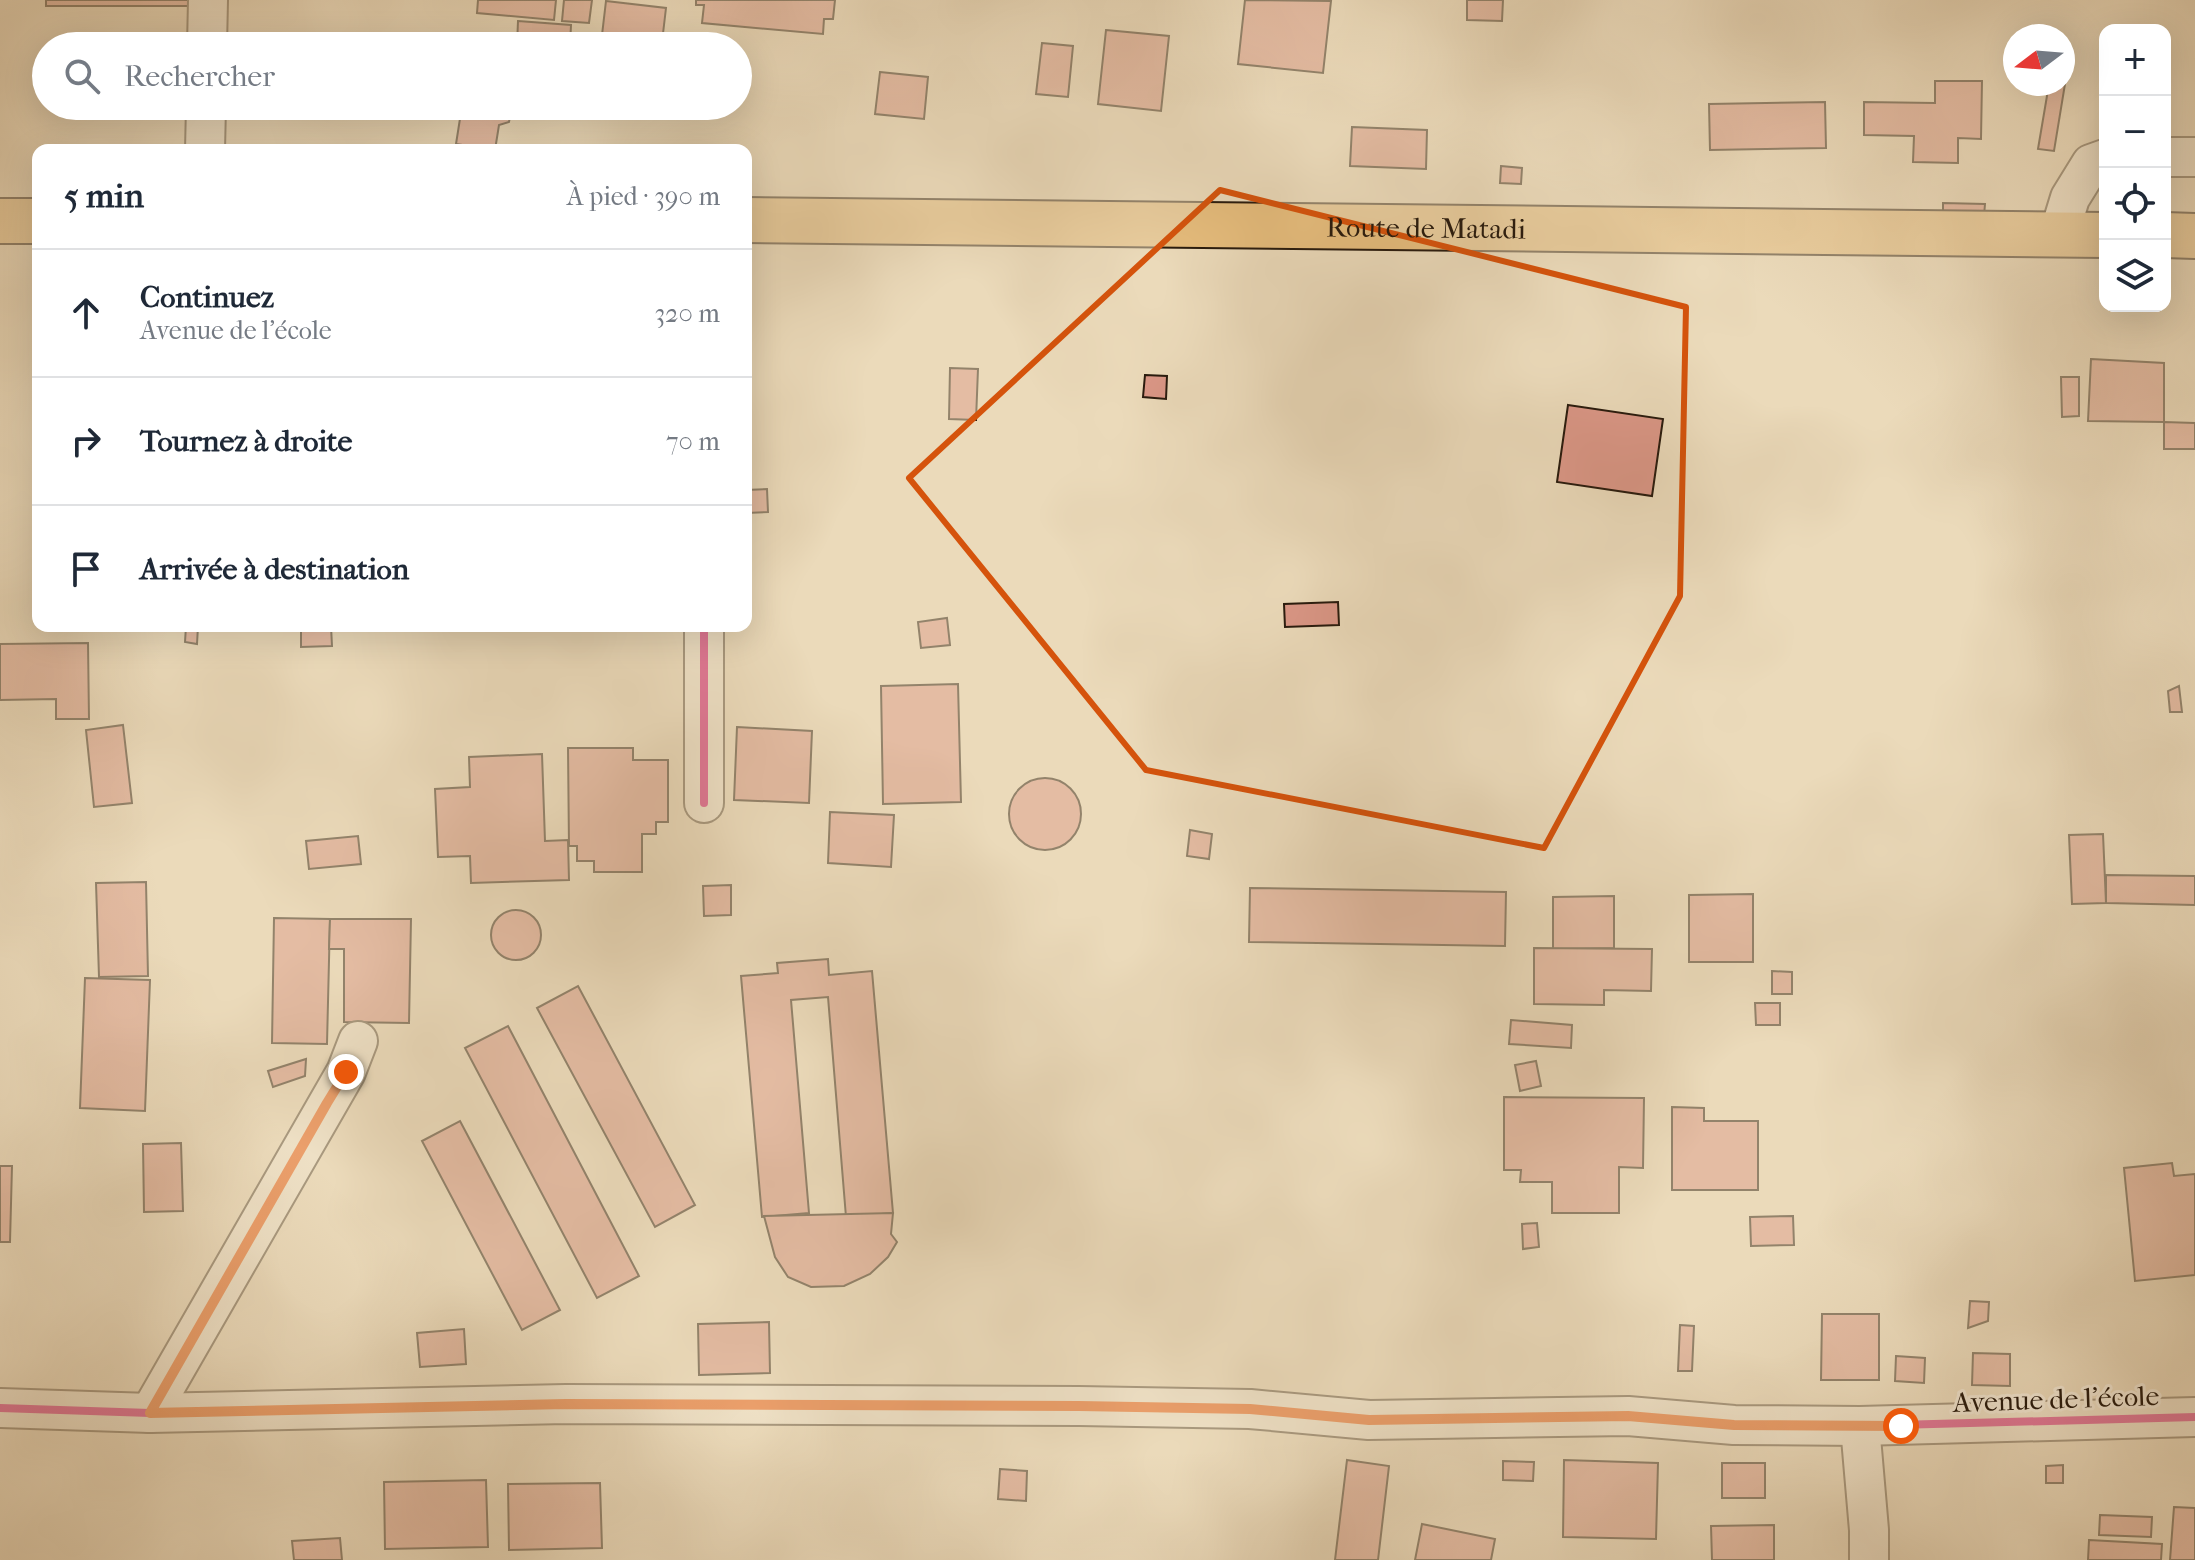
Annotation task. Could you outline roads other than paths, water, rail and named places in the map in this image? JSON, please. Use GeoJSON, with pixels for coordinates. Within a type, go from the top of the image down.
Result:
{"type":"FeatureCollection","features":[{"type":"Feature","properties":{"kind":"highway","name":"Route de Matadi"},"geometry":{"type":"LineString","coordinates":[[752,220],[2099,235]]}},
{"type":"Feature","properties":{"kind":"highway"},"geometry":{"type":"LineString","coordinates":[[0,221],[32,221]]}},
{"type":"Feature","properties":{"kind":"highway"},"geometry":{"type":"LineString","coordinates":[[2171,235],[2195,236]]}},
{"type":"Feature","properties":{"kind":"street"},"geometry":{"type":"LineString","coordinates":[[207,32],[208,0]]}},
{"type":"Feature","properties":{"kind":"street"},"geometry":{"type":"LineString","coordinates":[[205,144],[206,120]]}},
{"type":"Feature","properties":{"kind":"street"},"geometry":{"type":"LineString","coordinates":[[2171,157],[2195,157]]}},
{"type":"Feature","properties":{"kind":"street"},"geometry":{"type":"LineString","coordinates":[[2059,234],[2070,198],[2091,164],[2099,161]]}},
{"type":"Feature","properties":{"kind":"street"},"geometry":{"type":"LineString","coordinates":[[704,632],[704,803]]}},
{"type":"Feature","properties":{"kind":"street"},"geometry":{"type":"LineString","coordinates":[[150,1413],[346,1072],[358,1041]]}},
{"type":"Feature","properties":{"kind":"street","name":"Avenue de l'école"},"geometry":{"type":"LineString","coordinates":[[0,1408],[150,1413],[566,1404],[1063,1406],[1250,1409],[1369,1420],[1628,1416],[1734,1425],[1860,1426],[2195,1417]]}},
{"type":"Feature","properties":{"kind":"street"},"geometry":{"type":"LineString","coordinates":[[1860,1426],[1869,1560]]}}]}
